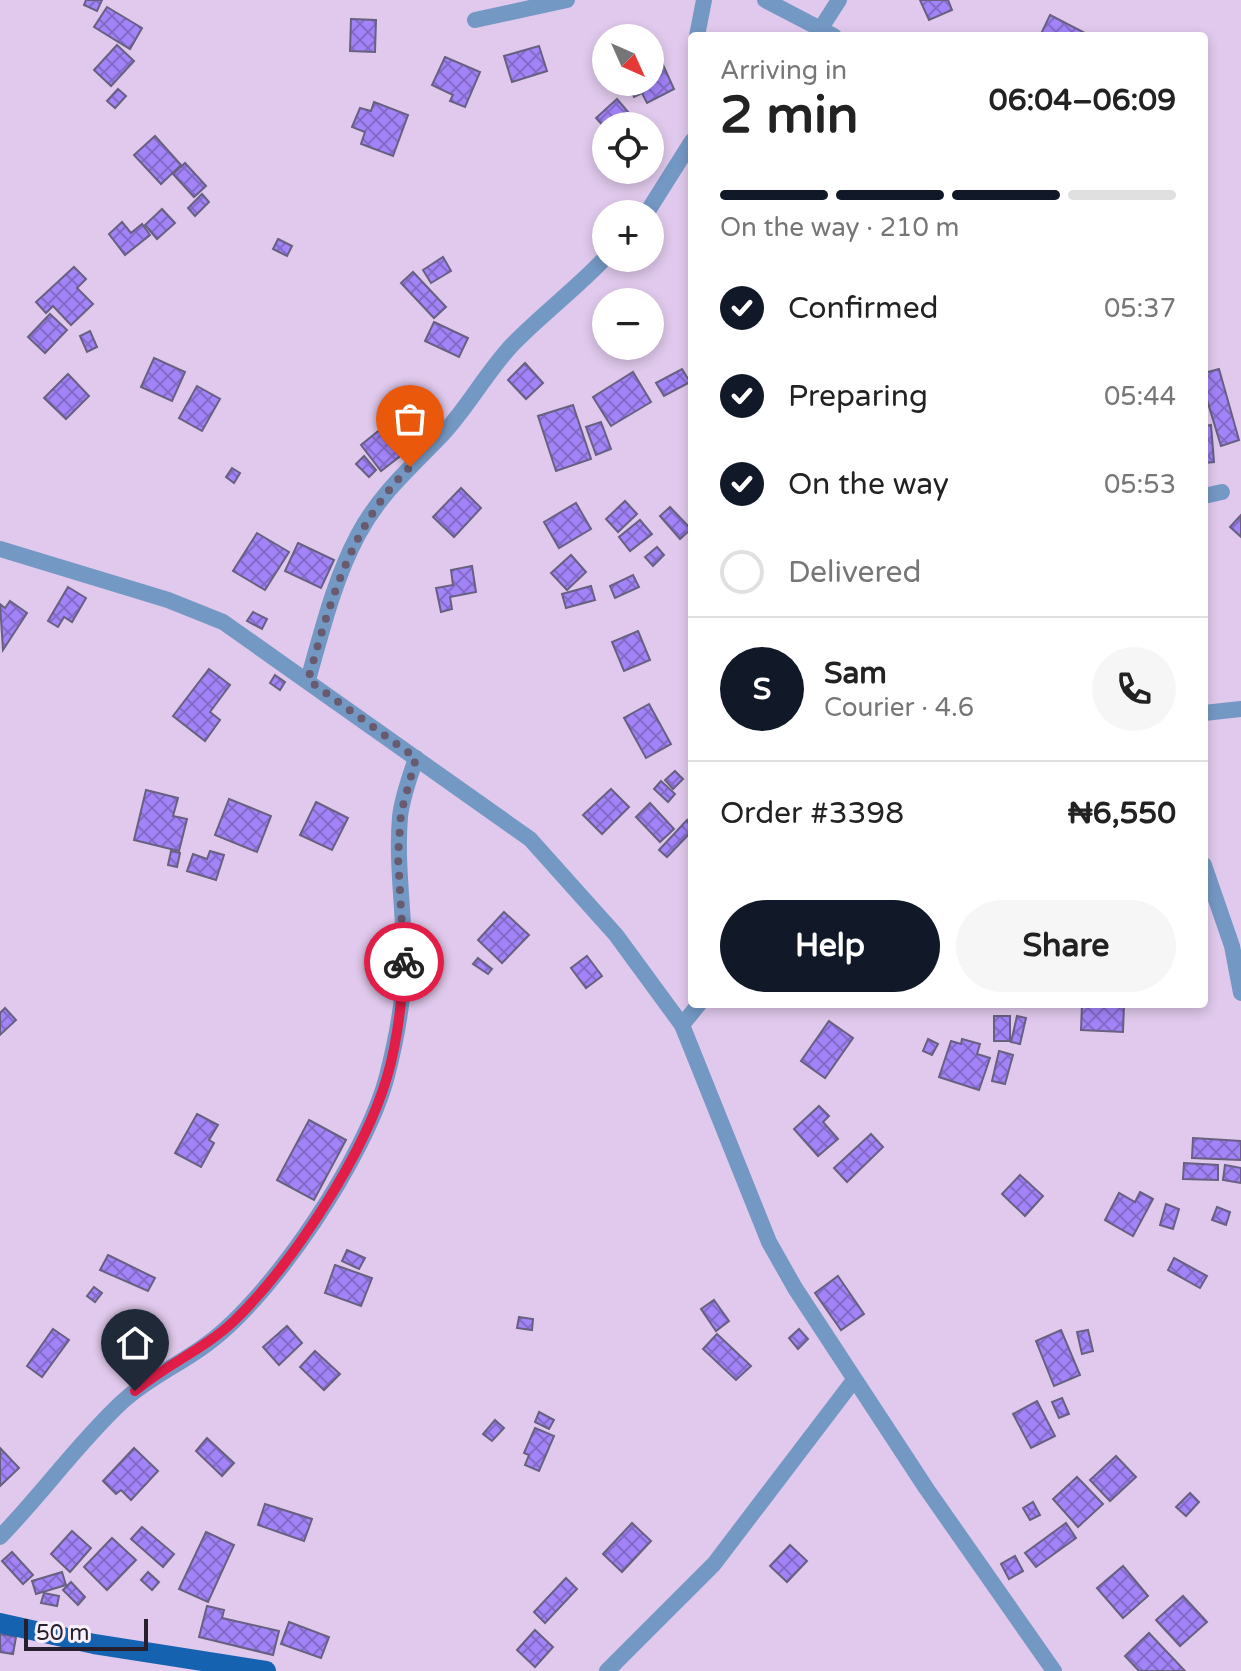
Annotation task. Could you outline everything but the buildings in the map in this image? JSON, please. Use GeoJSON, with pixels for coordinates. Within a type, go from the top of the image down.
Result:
{"type":"FeatureCollection","features":[{"type":"Feature","properties":{"kind":"main road"},"geometry":{"type":"LineString","coordinates":[[0,1623],[94,1644],[266,1671]]}},
{"type":"Feature","properties":{"kind":"street"},"geometry":{"type":"LineString","coordinates":[[475,20],[567,0]]}},
{"type":"Feature","properties":{"kind":"street"},"geometry":{"type":"LineString","coordinates":[[698,32],[704,0]]}},
{"type":"Feature","properties":{"kind":"street"},"geometry":{"type":"LineString","coordinates":[[765,0],[798,8],[828,32],[839,0]]}},
{"type":"Feature","properties":{"kind":"street"},"geometry":{"type":"LineString","coordinates":[[655,200],[688,147]]}},
{"type":"Feature","properties":{"kind":"street"},"geometry":{"type":"LineString","coordinates":[[308,680],[330,603],[356,537],[370,514],[393,483],[442,435],[479,383],[513,345],[592,270]]}},
{"type":"Feature","properties":{"kind":"street"},"geometry":{"type":"LineString","coordinates":[[1208,495],[1222,492]]}},
{"type":"Feature","properties":{"kind":"street"},"geometry":{"type":"LineString","coordinates":[[0,549],[168,600],[223,622],[530,839],[580,890],[682,1025],[769,1242],[854,1380],[1054,1671]]}},
{"type":"Feature","properties":{"kind":"street"},"geometry":{"type":"LineString","coordinates":[[1208,713],[1241,709]]}},
{"type":"Feature","properties":{"kind":"street"},"geometry":{"type":"LineString","coordinates":[[0,1537],[120,1403],[150,1378],[206,1345],[235,1320],[301,1237],[344,1171],[387,1078],[398,1025],[404,956],[398,856],[400,827],[416,758]]}},
{"type":"Feature","properties":{"kind":"street"},"geometry":{"type":"LineString","coordinates":[[1208,880],[1232,946],[1241,993]]}},
{"type":"Feature","properties":{"kind":"street"},"geometry":{"type":"LineString","coordinates":[[682,1025],[696,1008]]}},
{"type":"Feature","properties":{"kind":"street"},"geometry":{"type":"LineString","coordinates":[[607,1671],[714,1564],[854,1380]]}},
{"type":"Feature","properties":{"kind":"way so far"},"geometry":{"type":"LineString","coordinates":[[404,962],[398,856],[401,813],[416,758],[308,680],[330,603],[356,537],[393,483],[410,467]]}},
{"type":"Feature","properties":{"kind":"route"},"geometry":{"type":"LineString","coordinates":[[135,1391],[150,1378],[206,1345],[235,1320],[310,1224],[344,1171],[371,1119],[387,1078],[398,1025],[404,962]]}}]}
